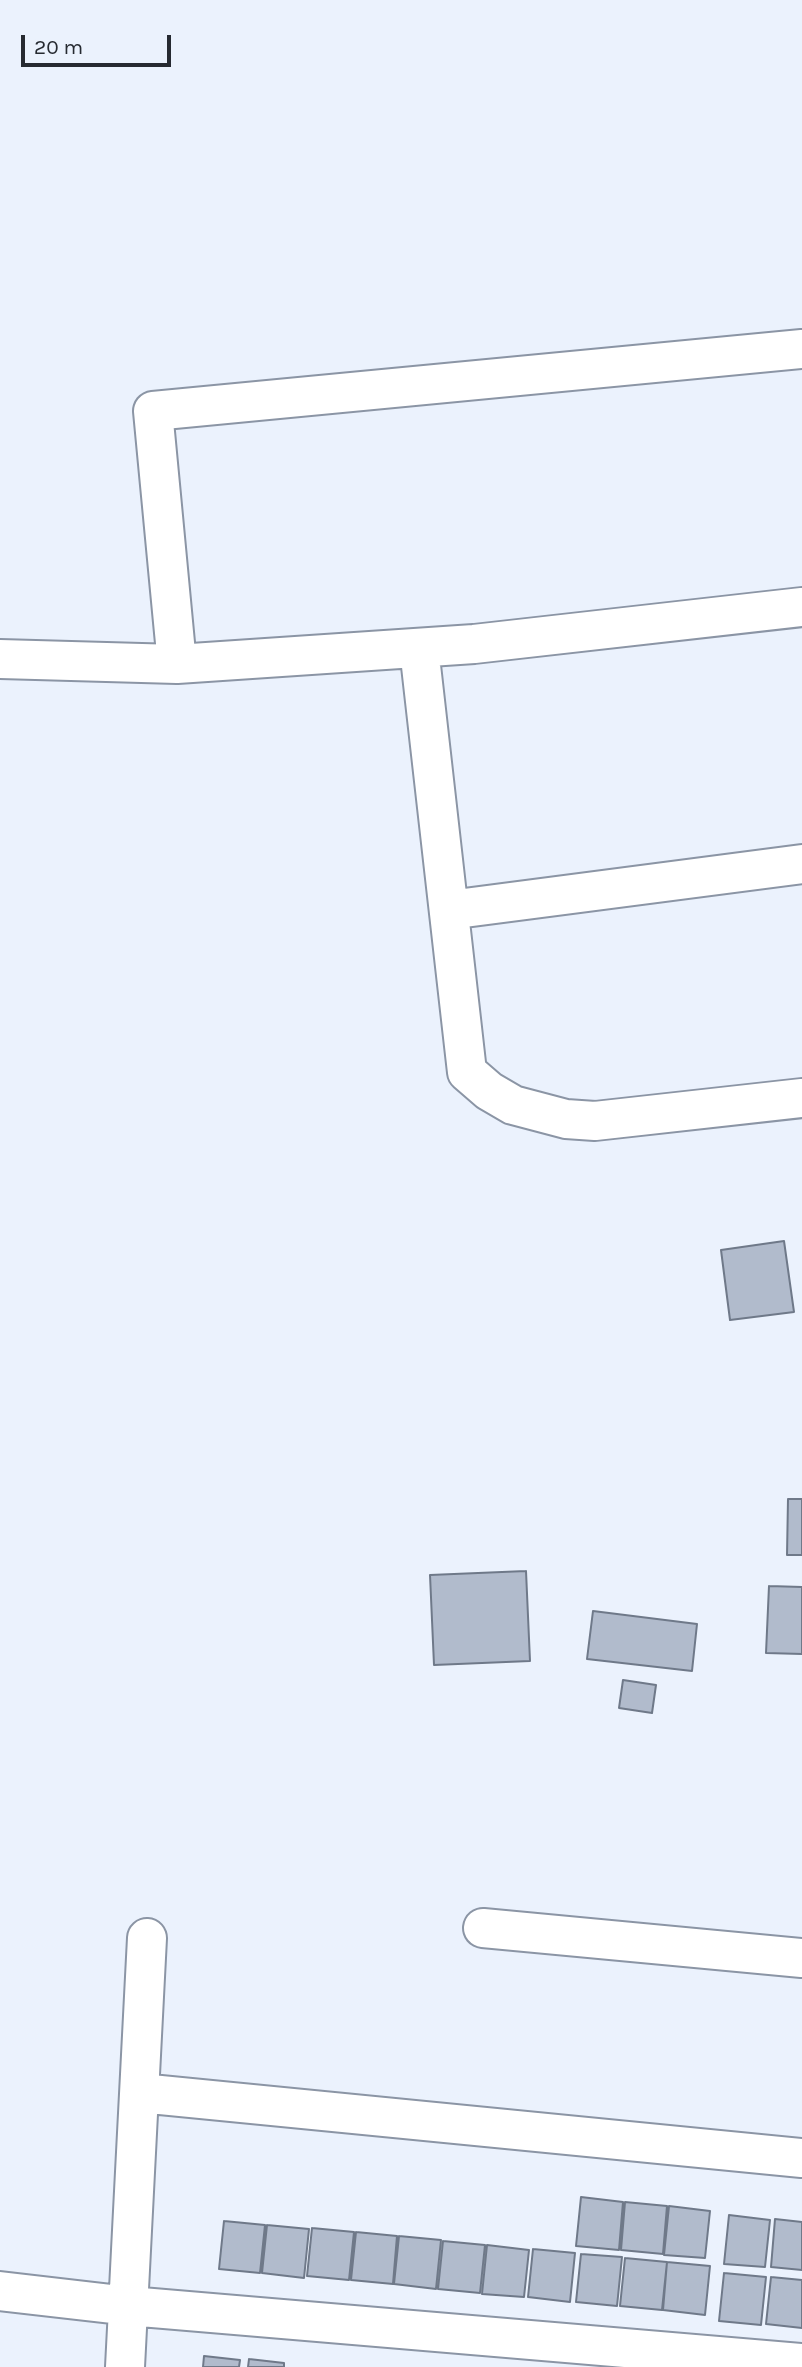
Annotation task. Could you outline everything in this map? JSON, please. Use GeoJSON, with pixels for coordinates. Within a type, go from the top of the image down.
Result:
{"type":"FeatureCollection","features":[{"type":"Feature","properties":{"kind":"street"},"geometry":{"type":"LineString","coordinates":[[177,664],[153,411],[802,349]]}},
{"type":"Feature","properties":{"kind":"street"},"geometry":{"type":"LineString","coordinates":[[0,659],[177,664],[474,644],[802,607]]}},
{"type":"Feature","properties":{"kind":"street"},"geometry":{"type":"LineString","coordinates":[[419,648],[467,1072],[489,1091],[513,1105],[566,1119],[595,1121],[802,1098]]}},
{"type":"Feature","properties":{"kind":"street"},"geometry":{"type":"LineString","coordinates":[[449,910],[802,864]]}},
{"type":"Feature","properties":{"kind":"street"},"geometry":{"type":"LineString","coordinates":[[483,1928],[802,1958]]}},
{"type":"Feature","properties":{"kind":"street"},"geometry":{"type":"LineString","coordinates":[[125,2367],[147,1938]]}},
{"type":"Feature","properties":{"kind":"street"},"geometry":{"type":"LineString","coordinates":[[140,2093],[802,2158]]}},
{"type":"Feature","properties":{"kind":"street"},"geometry":{"type":"LineString","coordinates":[[0,2291],[129,2306],[802,2363]]}},
{"type":"Feature","properties":{"kind":"building"},"geometry":{"type":"Polygon","coordinates":[[[784,1241],[794,1312],[730,1320],[721,1250],[784,1241]]]}},
{"type":"Feature","properties":{"kind":"building"},"geometry":{"type":"Polygon","coordinates":[[[788,1499],[802,1499],[802,1555],[787,1555],[788,1499]]]}},
{"type":"Feature","properties":{"kind":"building"},"geometry":{"type":"Polygon","coordinates":[[[526,1571],[530,1661],[434,1665],[430,1575],[526,1571]]]}},
{"type":"Feature","properties":{"kind":"building"},"geometry":{"type":"Polygon","coordinates":[[[769,1586],[802,1587],[802,1654],[766,1653],[769,1586]]]}},
{"type":"Feature","properties":{"kind":"building"},"geometry":{"type":"Polygon","coordinates":[[[593,1611],[697,1624],[692,1671],[587,1659],[593,1611]]]}},
{"type":"Feature","properties":{"kind":"building"},"geometry":{"type":"Polygon","coordinates":[[[623,1680],[656,1685],[652,1713],[619,1708],[623,1680]]]}},
{"type":"Feature","properties":{"kind":"building"},"geometry":{"type":"Polygon","coordinates":[[[581,2197],[623,2202],[619,2250],[576,2246],[581,2197]]]}},
{"type":"Feature","properties":{"kind":"building"},"geometry":{"type":"Polygon","coordinates":[[[625,2202],[667,2206],[663,2254],[621,2250],[625,2202]]]}},
{"type":"Feature","properties":{"kind":"building"},"geometry":{"type":"Polygon","coordinates":[[[669,2206],[710,2211],[705,2258],[664,2255],[669,2206]]]}},
{"type":"Feature","properties":{"kind":"building"},"geometry":{"type":"Polygon","coordinates":[[[729,2215],[770,2220],[765,2267],[724,2264],[729,2215]]]}},
{"type":"Feature","properties":{"kind":"building"},"geometry":{"type":"Polygon","coordinates":[[[775,2219],[802,2222],[802,2270],[771,2267],[775,2219]]]}},
{"type":"Feature","properties":{"kind":"building"},"geometry":{"type":"Polygon","coordinates":[[[224,2221],[265,2225],[260,2273],[219,2269],[224,2221]]]}},
{"type":"Feature","properties":{"kind":"building"},"geometry":{"type":"Polygon","coordinates":[[[267,2225],[309,2229],[304,2278],[262,2273],[267,2225]]]}},
{"type":"Feature","properties":{"kind":"building"},"geometry":{"type":"Polygon","coordinates":[[[312,2228],[354,2232],[349,2280],[307,2276],[312,2228]]]}},
{"type":"Feature","properties":{"kind":"building"},"geometry":{"type":"Polygon","coordinates":[[[356,2232],[397,2236],[393,2284],[351,2280],[356,2232]]]}},
{"type":"Feature","properties":{"kind":"building"},"geometry":{"type":"Polygon","coordinates":[[[399,2236],[441,2240],[436,2289],[394,2284],[399,2236]]]}},
{"type":"Feature","properties":{"kind":"building"},"geometry":{"type":"Polygon","coordinates":[[[443,2241],[485,2245],[480,2293],[438,2289],[443,2241]]]}},
{"type":"Feature","properties":{"kind":"building"},"geometry":{"type":"Polygon","coordinates":[[[487,2245],[529,2250],[524,2297],[482,2294],[487,2245]]]}},
{"type":"Feature","properties":{"kind":"building"},"geometry":{"type":"Polygon","coordinates":[[[533,2249],[575,2253],[570,2302],[528,2297],[533,2249]]]}},
{"type":"Feature","properties":{"kind":"building"},"geometry":{"type":"Polygon","coordinates":[[[581,2254],[622,2257],[617,2306],[576,2302],[581,2254]]]}},
{"type":"Feature","properties":{"kind":"building"},"geometry":{"type":"Polygon","coordinates":[[[625,2258],[667,2262],[662,2310],[620,2306],[625,2258]]]}},
{"type":"Feature","properties":{"kind":"building"},"geometry":{"type":"Polygon","coordinates":[[[667,2262],[710,2266],[705,2315],[663,2310],[667,2262]]]}},
{"type":"Feature","properties":{"kind":"building"},"geometry":{"type":"Polygon","coordinates":[[[724,2273],[766,2277],[761,2325],[719,2321],[724,2273]]]}},
{"type":"Feature","properties":{"kind":"building"},"geometry":{"type":"Polygon","coordinates":[[[771,2277],[802,2280],[802,2328],[766,2324],[771,2277]]]}},
{"type":"Feature","properties":{"kind":"building"},"geometry":{"type":"Polygon","coordinates":[[[204,2356],[240,2360],[239,2367],[203,2367],[204,2356]]]}},
{"type":"Feature","properties":{"kind":"building"},"geometry":{"type":"Polygon","coordinates":[[[249,2359],[284,2363],[284,2367],[248,2367],[249,2359]]]}}]}
